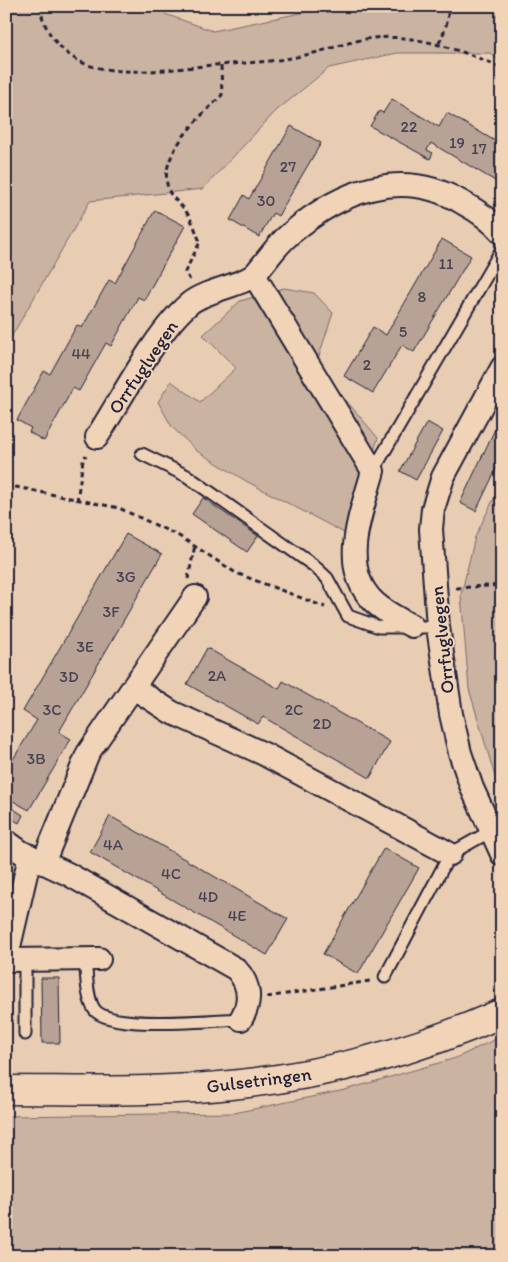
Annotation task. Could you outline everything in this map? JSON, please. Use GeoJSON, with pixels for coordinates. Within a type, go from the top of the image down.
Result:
{"type":"FeatureCollection","features":[{"type":"Feature","properties":{"kind":"street"},"geometry":{"type":"LineString","coordinates":[[412,626],[374,602],[358,580],[355,568],[356,542],[373,471],[254,275],[277,246],[314,216],[339,200],[371,188],[398,184],[427,187],[452,196],[480,213],[502,233]]}},
{"type":"Feature","properties":{"kind":"street","name":"Orrfuglvegen"},"geometry":{"type":"LineString","coordinates":[[97,437],[172,321],[200,296],[254,275]]}},
{"type":"Feature","properties":{"kind":"street","name":"Orrfuglvegen"},"geometry":{"type":"LineString","coordinates":[[502,368],[437,492],[431,529],[438,627],[451,714],[460,753],[502,854]]}},
{"type":"Feature","properties":{"kind":"street"},"geometry":{"type":"LineString","coordinates":[[92,959],[13,960],[36,860],[88,753],[195,597]]}},
{"type":"Feature","properties":{"kind":"street"},"geometry":{"type":"LineString","coordinates":[[134,688],[171,712],[264,754],[450,854]]}},
{"type":"Feature","properties":{"kind":"street"},"geometry":{"type":"LineString","coordinates":[[6,841],[36,860],[68,874],[236,969],[247,987],[245,1010]]}},
{"type":"Feature","properties":{"kind":"street","name":"Gulsetringen"},"geometry":{"type":"LineString","coordinates":[[6,1090],[149,1090],[239,1085],[274,1080],[319,1072],[380,1057],[428,1042],[502,1013]]}},
{"type":"Feature","properties":{"kind":"lane"},"geometry":{"type":"LineString","coordinates":[[373,471],[502,250]]}},
{"type":"Feature","properties":{"kind":"lane"},"geometry":{"type":"LineString","coordinates":[[142,454],[188,476],[313,565],[328,578],[348,616],[380,626],[438,627]]}},
{"type":"Feature","properties":{"kind":"lane"},"geometry":{"type":"LineString","coordinates":[[385,978],[450,854],[491,831]]}},
{"type":"Feature","properties":{"kind":"lane"},"geometry":{"type":"LineString","coordinates":[[92,959],[93,1008],[106,1018],[139,1023],[245,1010]]}},
{"type":"Feature","properties":{"kind":"lane"},"geometry":{"type":"LineString","coordinates":[[13,960],[26,1034]]}},
{"type":"Feature","properties":{"kind":"path"},"geometry":{"type":"LineString","coordinates":[[40,6],[42,18],[53,39],[68,54],[88,65],[121,70],[266,61],[314,54],[372,38],[401,37],[439,43],[494,64],[502,69]]}},
{"type":"Feature","properties":{"kind":"path"},"geometry":{"type":"LineString","coordinates":[[439,43],[445,31],[449,15],[448,6]]}},
{"type":"Feature","properties":{"kind":"path"},"geometry":{"type":"LineString","coordinates":[[200,296],[185,272],[200,242],[186,212],[170,194],[167,184],[169,164],[183,135],[222,95],[221,65]]}},
{"type":"Feature","properties":{"kind":"path"},"geometry":{"type":"LineString","coordinates":[[77,501],[83,460],[97,437]]}},
{"type":"Feature","properties":{"kind":"path"},"geometry":{"type":"LineString","coordinates":[[6,485],[77,501],[120,508],[142,517],[195,545],[252,580],[348,616]]}},
{"type":"Feature","properties":{"kind":"path"},"geometry":{"type":"LineString","coordinates":[[195,545],[187,573],[188,584],[195,597]]}},
{"type":"Feature","properties":{"kind":"path"},"geometry":{"type":"LineString","coordinates":[[436,589],[502,585]]}},
{"type":"Feature","properties":{"kind":"path"},"geometry":{"type":"LineString","coordinates":[[245,1010],[385,978]]}},
{"type":"Feature","properties":{"kind":"shaded area"},"geometry":{"type":"Polygon","coordinates":[[[6,6],[163,6],[165,14],[213,31],[335,6],[502,6],[502,63],[490,53],[397,53],[329,68],[276,111],[203,189],[90,201],[6,346],[6,6]]]}},
{"type":"Feature","properties":{"kind":"shaded area"},"geometry":{"type":"Polygon","coordinates":[[[284,288],[314,293],[333,313],[316,365],[378,438],[348,535],[246,481],[197,451],[172,427],[158,402],[171,381],[200,402],[236,368],[203,335],[240,301],[284,288]]]}},
{"type":"Feature","properties":{"kind":"shaded area"},"geometry":{"type":"Polygon","coordinates":[[[502,482],[502,800],[469,689],[461,595],[475,537],[502,482]]]}},
{"type":"Feature","properties":{"kind":"shaded area"},"geometry":{"type":"Polygon","coordinates":[[[502,1036],[502,1256],[6,1256],[6,1116],[234,1113],[345,1090],[456,1058],[502,1036]]]}},
{"type":"Feature","properties":{"kind":"building"},"geometry":{"type":"Polygon","coordinates":[[[392,99],[439,127],[447,113],[502,145],[502,185],[431,143],[427,150],[433,153],[430,159],[370,126],[379,111],[383,113],[392,99]]]}},
{"type":"Feature","properties":{"kind":"building"},"geometry":{"type":"Polygon","coordinates":[[[291,126],[321,143],[278,216],[273,213],[259,237],[230,220],[244,195],[249,199],[291,126]]]}},
{"type":"Feature","properties":{"kind":"building"},"geometry":{"type":"Polygon","coordinates":[[[155,210],[185,226],[144,300],[138,297],[111,346],[106,343],[79,391],[73,388],[44,441],[29,432],[31,428],[17,420],[44,371],[50,374],[77,325],[82,328],[109,280],[115,283],[155,210]]]}},
{"type":"Feature","properties":{"kind":"building"},"geometry":{"type":"Polygon","coordinates":[[[442,239],[471,256],[414,352],[402,345],[373,393],[344,376],[373,327],[386,335],[442,239]]]}},
{"type":"Feature","properties":{"kind":"building"},"geometry":{"type":"Polygon","coordinates":[[[427,422],[443,431],[416,480],[400,471],[427,422]]]}},
{"type":"Feature","properties":{"kind":"building"},"geometry":{"type":"Polygon","coordinates":[[[496,427],[502,430],[502,457],[476,511],[460,503],[496,427]]]}},
{"type":"Feature","properties":{"kind":"building"},"geometry":{"type":"Polygon","coordinates":[[[203,498],[258,536],[247,552],[192,514],[203,498]]]}},
{"type":"Feature","properties":{"kind":"building"},"geometry":{"type":"Polygon","coordinates":[[[126,534],[162,554],[59,732],[71,739],[29,810],[6,797],[6,771],[37,720],[23,711],[126,534]]]}},
{"type":"Feature","properties":{"kind":"building"},"geometry":{"type":"Polygon","coordinates":[[[207,648],[279,689],[283,681],[390,742],[370,778],[263,717],[258,724],[187,684],[207,648]]]}},
{"type":"Feature","properties":{"kind":"building"},"geometry":{"type":"Polygon","coordinates":[[[12,808],[23,815],[19,823],[7,816],[12,808]]]}},
{"type":"Feature","properties":{"kind":"building"},"geometry":{"type":"Polygon","coordinates":[[[110,816],[288,919],[267,955],[90,852],[110,816]]]}},
{"type":"Feature","properties":{"kind":"building"},"geometry":{"type":"Polygon","coordinates":[[[384,848],[419,868],[358,974],[323,954],[384,848]]]}},
{"type":"Feature","properties":{"kind":"building"},"geometry":{"type":"Polygon","coordinates":[[[41,978],[59,978],[60,1043],[42,1043],[41,978]]]}}]}
